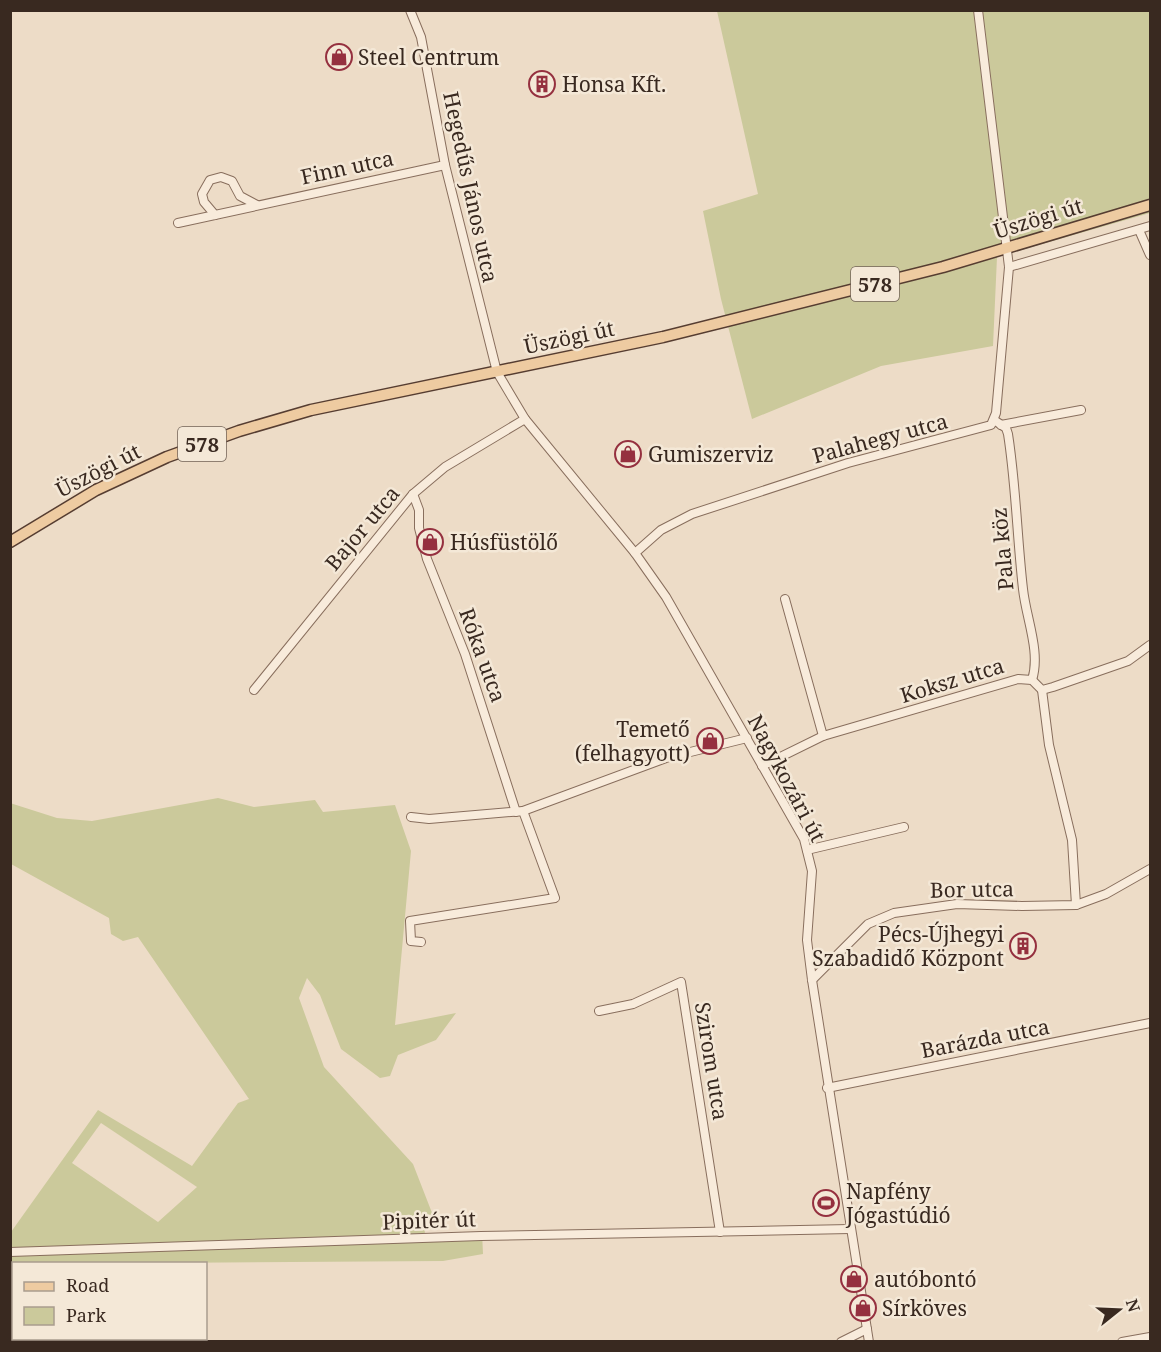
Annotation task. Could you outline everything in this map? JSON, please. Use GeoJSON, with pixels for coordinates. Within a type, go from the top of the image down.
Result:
{"type":"FeatureCollection","features":[{"type":"Feature","properties":{"kind":"main road","name":"Üszögi út"},"geometry":{"type":"LineString","coordinates":[[10,542],[96,490],[167,458],[239,431],[311,410],[663,337],[1007,248],[1150,205]]}},
{"type":"Feature","properties":{"kind":"street","name":"Hegedűs János utca"},"geometry":{"type":"LineString","coordinates":[[410,10],[421,37],[445,165],[497,372]]}},
{"type":"Feature","properties":{"kind":"street"},"geometry":{"type":"LineString","coordinates":[[978,10],[1009,267],[998,423]]}},
{"type":"Feature","properties":{"kind":"street","name":"Finn utca"},"geometry":{"type":"LineString","coordinates":[[178,223],[445,165]]}},
{"type":"Feature","properties":{"kind":"street"},"geometry":{"type":"LineString","coordinates":[[215,215],[204,202],[202,194],[210,180],[221,177],[232,181],[240,196],[256,205]]}},
{"type":"Feature","properties":{"kind":"street"},"geometry":{"type":"LineString","coordinates":[[1009,267],[1150,226]]}},
{"type":"Feature","properties":{"kind":"street"},"geometry":{"type":"LineString","coordinates":[[1139,230],[1150,255]]}},
{"type":"Feature","properties":{"kind":"street","name":"Nagykozári út"},"geometry":{"type":"LineString","coordinates":[[497,372],[525,419],[635,553],[666,597],[800,831],[812,871],[807,940],[812,980],[827,1088],[869,1341]]}},
{"type":"Feature","properties":{"kind":"street","name":"Palahegy utca"},"geometry":{"type":"LineString","coordinates":[[635,553],[661,530],[692,514],[848,463],[987,429],[998,423],[1081,410]]}},
{"type":"Feature","properties":{"kind":"street","name":"Bajor utca"},"geometry":{"type":"LineString","coordinates":[[254,690],[413,494],[445,467],[525,419]]}},
{"type":"Feature","properties":{"kind":"street","name":"Pala köz"},"geometry":{"type":"LineString","coordinates":[[998,423],[1008,434],[1014,472],[1023,592],[1035,661],[1032,680]]}},
{"type":"Feature","properties":{"kind":"street","name":"Róka utca"},"geometry":{"type":"LineString","coordinates":[[413,494],[419,510],[418,528],[427,559],[465,654],[520,812],[555,898],[410,921],[411,941],[421,942]]}},
{"type":"Feature","properties":{"kind":"street"},"geometry":{"type":"LineString","coordinates":[[784,599],[824,736]]}},
{"type":"Feature","properties":{"kind":"street"},"geometry":{"type":"LineString","coordinates":[[1076,905],[1072,840],[1049,746],[1042,690],[1128,661],[1150,645]]}},
{"type":"Feature","properties":{"kind":"street","name":"Koksz utca"},"geometry":{"type":"LineString","coordinates":[[762,766],[824,736],[1018,679],[1032,680],[1042,690]]}},
{"type":"Feature","properties":{"kind":"street"},"geometry":{"type":"LineString","coordinates":[[411,817],[429,819],[520,812],[666,758],[747,738]]}},
{"type":"Feature","properties":{"kind":"street"},"geometry":{"type":"LineString","coordinates":[[807,850],[904,827]]}},
{"type":"Feature","properties":{"kind":"street","name":"Bor utca"},"geometry":{"type":"LineString","coordinates":[[812,980],[868,924],[894,913],[957,904],[1076,905],[1106,894],[1150,869]]}},
{"type":"Feature","properties":{"kind":"street","name":"Szirom utca"},"geometry":{"type":"LineString","coordinates":[[599,1011],[633,1004],[681,982],[720,1232]]}},
{"type":"Feature","properties":{"kind":"street","name":"Barázda utca"},"geometry":{"type":"LineString","coordinates":[[827,1088],[1150,1023]]}},
{"type":"Feature","properties":{"kind":"street","name":"Pipitér út"},"geometry":{"type":"LineString","coordinates":[[10,1252],[481,1236],[850,1229]]}},
{"type":"Feature","properties":{"kind":"street"},"geometry":{"type":"LineString","coordinates":[[841,1341],[867,1329]]}},
{"type":"Feature","properties":{"kind":"street"},"geometry":{"type":"LineString","coordinates":[[1122,1341],[1150,1337]]}},
{"type":"Feature","properties":{"kind":"green space"},"geometry":{"type":"Polygon","coordinates":[[[717,11],[1150,11],[1150,213],[997,257],[993,346],[881,366],[752,419],[721,299],[703,211],[758,194],[717,11]]]}},
{"type":"Feature","properties":{"kind":"green space"},"geometry":{"type":"Polygon","coordinates":[[[218,798],[254,807],[315,800],[323,812],[395,805],[411,851],[395,1025],[456,1013],[436,1040],[398,1055],[390,1076],[380,1078],[341,1049],[320,995],[307,978],[299,998],[324,1067],[413,1164],[434,1218],[424,1220],[425,1235],[482,1232],[483,1254],[443,1261],[12,1262],[11,1268],[11,1232],[98,1110],[192,1166],[238,1103],[249,1099],[138,937],[123,941],[111,934],[109,918],[11,864],[10,803],[57,818],[92,821],[218,798]],[[101,1123],[72,1163],[158,1222],[197,1187],[101,1123]]]}},
{"type":"Feature","properties":{"kind":"place","name":"Steel Centrum"},"geometry":{"type":"Point","coordinates":[339,57]}},
{"type":"Feature","properties":{"kind":"place","name":"Honsa Kft."},"geometry":{"type":"Point","coordinates":[542,84]}},
{"type":"Feature","properties":{"kind":"place","name":"Gumiszerviz"},"geometry":{"type":"Point","coordinates":[628,454]}},
{"type":"Feature","properties":{"kind":"place","name":"Húsfüstölő"},"geometry":{"type":"Point","coordinates":[430,542]}},
{"type":"Feature","properties":{"kind":"place","name":"Temető (felhagyott)"},"geometry":{"type":"Point","coordinates":[710,741]}},
{"type":"Feature","properties":{"kind":"place","name":"Pécs-Újhegyi Szabadidő Központ"},"geometry":{"type":"Point","coordinates":[1023,946]}},
{"type":"Feature","properties":{"kind":"place","name":"Napfény Jógastúdió"},"geometry":{"type":"Point","coordinates":[826,1203]}},
{"type":"Feature","properties":{"kind":"place","name":"autóbontó"},"geometry":{"type":"Point","coordinates":[854,1279]}},
{"type":"Feature","properties":{"kind":"place","name":"Sírköves"},"geometry":{"type":"Point","coordinates":[863,1308]}}]}
